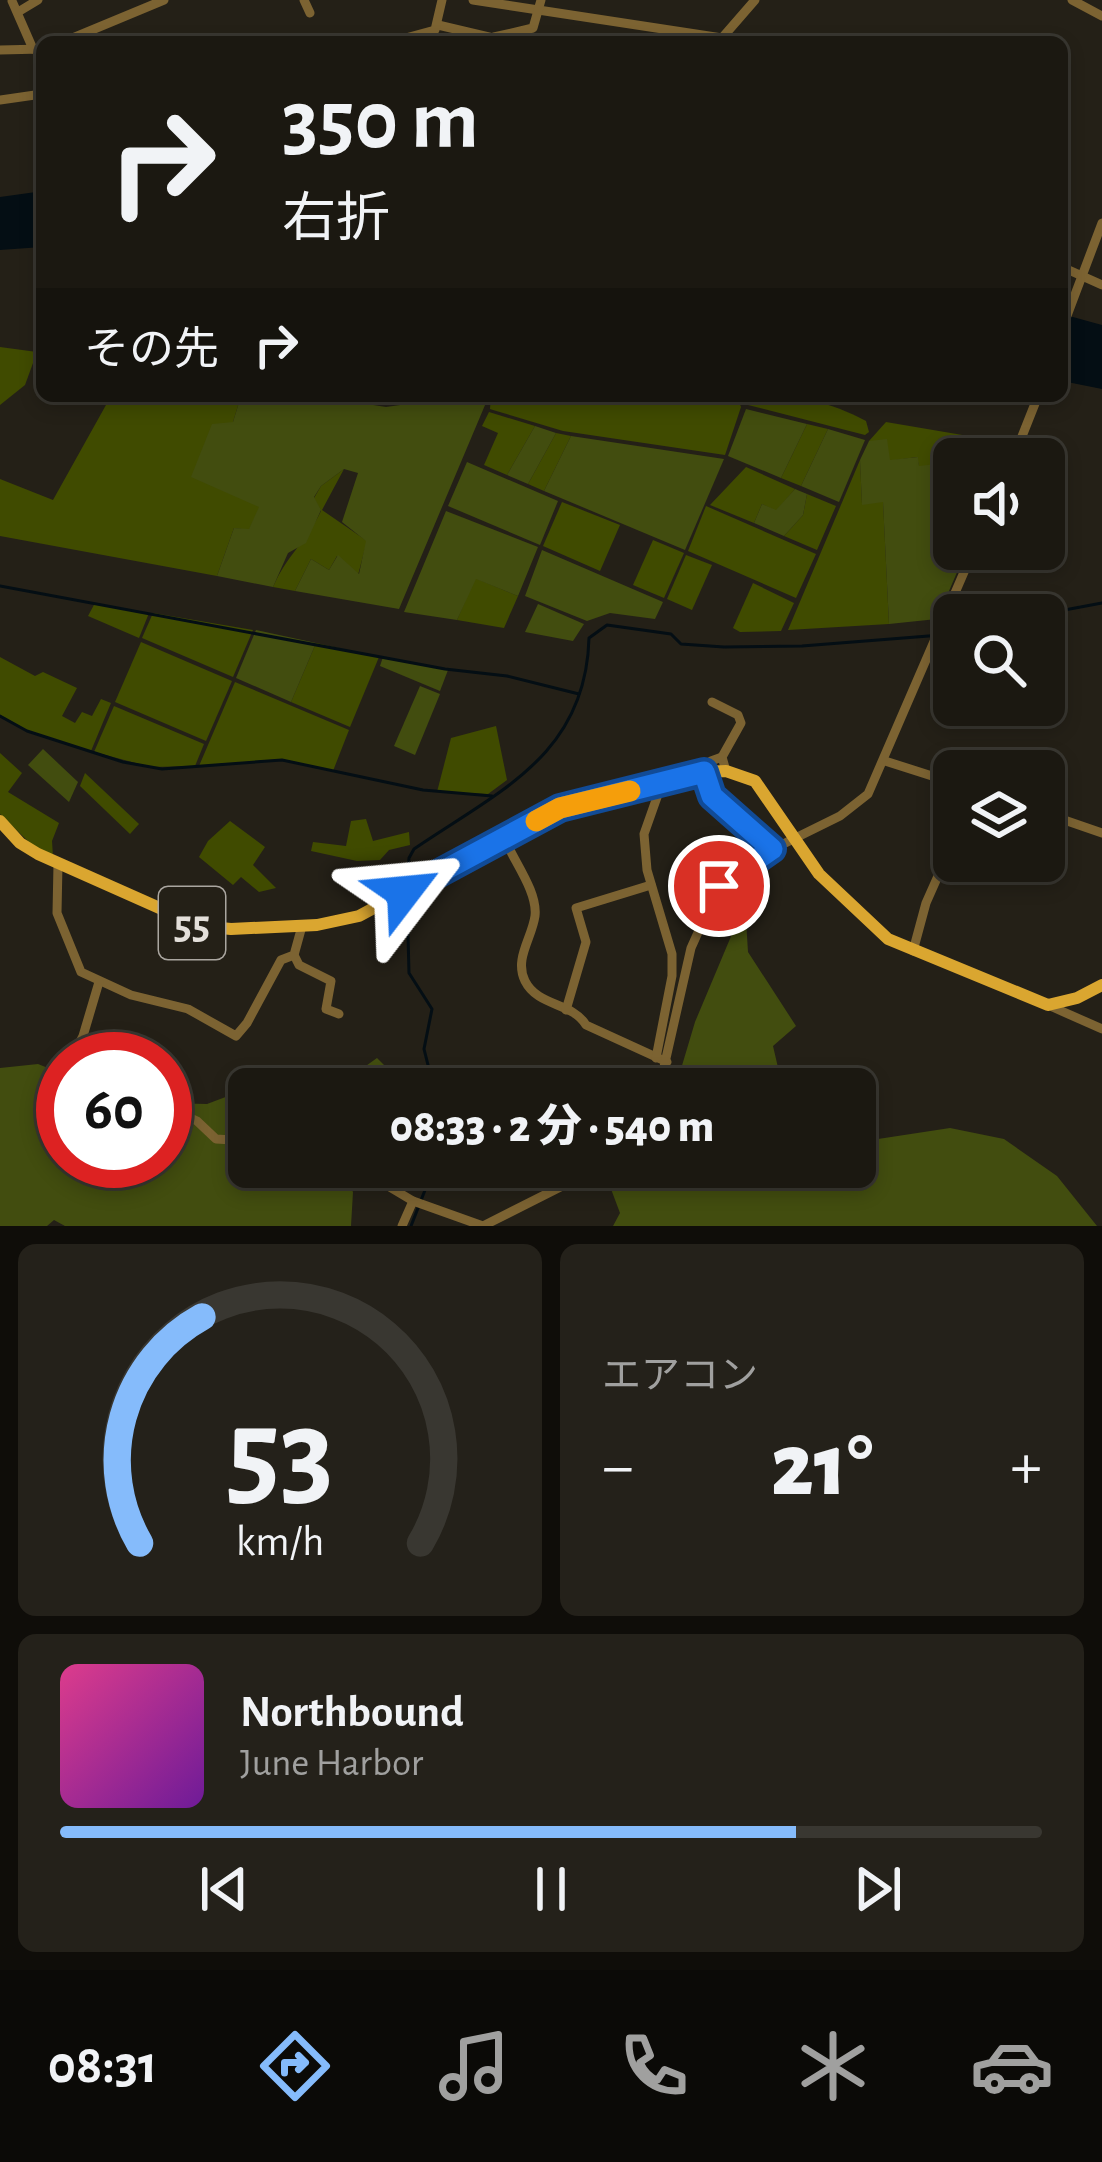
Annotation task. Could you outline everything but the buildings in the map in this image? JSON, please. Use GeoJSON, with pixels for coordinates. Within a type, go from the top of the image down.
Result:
{"type":"FeatureCollection","features":[{"type":"Feature","properties":{"kind":"main road","name":"55"},"geometry":{"type":"LineString","coordinates":[[3,830],[58,864],[200,926],[302,926],[359,916],[560,808],[724,764]]}},
{"type":"Feature","properties":{"kind":"main road"},"geometry":{"type":"LineString","coordinates":[[724,764],[755,782],[819,874],[874,928],[914,950],[1048,1005],[1102,985]]}},
{"type":"Feature","properties":{"kind":"street"},"geometry":{"type":"LineString","coordinates":[[0,8],[38,0]]}},
{"type":"Feature","properties":{"kind":"street"},"geometry":{"type":"LineString","coordinates":[[86,36],[164,0]]}},
{"type":"Feature","properties":{"kind":"street"},"geometry":{"type":"LineString","coordinates":[[304,0],[310,13]]}},
{"type":"Feature","properties":{"kind":"street"},"geometry":{"type":"LineString","coordinates":[[424,36],[438,25],[442,0]]}},
{"type":"Feature","properties":{"kind":"street"},"geometry":{"type":"LineString","coordinates":[[472,0],[540,6],[706,36]]}},
{"type":"Feature","properties":{"kind":"street"},"geometry":{"type":"LineString","coordinates":[[719,36],[755,0]]}},
{"type":"Feature","properties":{"kind":"street"},"geometry":{"type":"LineString","coordinates":[[1072,0],[1102,16]]}},
{"type":"Feature","properties":{"kind":"street"},"geometry":{"type":"LineString","coordinates":[[14,4],[36,45]]}},
{"type":"Feature","properties":{"kind":"street"},"geometry":{"type":"LineString","coordinates":[[498,36],[533,28],[540,6]]}},
{"type":"Feature","properties":{"kind":"street"},"geometry":{"type":"LineString","coordinates":[[438,25],[489,36]]}},
{"type":"Feature","properties":{"kind":"street"},"geometry":{"type":"LineString","coordinates":[[0,50],[36,49]]}},
{"type":"Feature","properties":{"kind":"street"},"geometry":{"type":"LineString","coordinates":[[0,100],[36,95]]}},
{"type":"Feature","properties":{"kind":"street"},"geometry":{"type":"LineString","coordinates":[[1068,313],[1102,224]]}},
{"type":"Feature","properties":{"kind":"street"},"geometry":{"type":"LineString","coordinates":[[1068,270],[1102,286]]}},
{"type":"Feature","properties":{"kind":"street"},"geometry":{"type":"LineString","coordinates":[[1021,438],[1036,402]]}},
{"type":"Feature","properties":{"kind":"street"},"geometry":{"type":"LineString","coordinates":[[661,1060],[691,948],[719,886],[772,849],[868,794],[965,570]]}},
{"type":"Feature","properties":{"kind":"street"},"geometry":{"type":"LineString","coordinates":[[712,702],[738,716],[741,723],[724,764]]}},
{"type":"Feature","properties":{"kind":"street"},"geometry":{"type":"LineString","coordinates":[[886,758],[933,776]]}},
{"type":"Feature","properties":{"kind":"street"},"geometry":{"type":"LineString","coordinates":[[704,772],[712,796],[772,849]]}},
{"type":"Feature","properties":{"kind":"street"},"geometry":{"type":"LineString","coordinates":[[660,1068],[672,954],[651,885],[644,834],[662,783]]}},
{"type":"Feature","properties":{"kind":"street"},"geometry":{"type":"LineString","coordinates":[[1065,820],[1102,833]]}},
{"type":"Feature","properties":{"kind":"street"},"geometry":{"type":"LineString","coordinates":[[504,837],[523,868],[536,910],[521,970],[526,986],[539,999],[579,1015],[586,1025],[661,1060]]}},
{"type":"Feature","properties":{"kind":"street"},"geometry":{"type":"LineString","coordinates":[[58,864],[57,913],[82,972],[140,997],[188,1009],[236,1036],[248,1023],[268,978],[281,960],[294,955]]}},
{"type":"Feature","properties":{"kind":"street"},"geometry":{"type":"LineString","coordinates":[[914,950],[935,882]]}},
{"type":"Feature","properties":{"kind":"street"},"geometry":{"type":"LineString","coordinates":[[566,1010],[586,942],[576,908],[651,885]]}},
{"type":"Feature","properties":{"kind":"street"},"geometry":{"type":"LineString","coordinates":[[302,926],[294,955],[298,965],[331,981],[326,1009],[339,1015]]}},
{"type":"Feature","properties":{"kind":"street"},"geometry":{"type":"LineString","coordinates":[[81,1032],[99,982]]}},
{"type":"Feature","properties":{"kind":"street"},"geometry":{"type":"LineString","coordinates":[[1048,1005],[1102,1029]]}},
{"type":"Feature","properties":{"kind":"street"},"geometry":{"type":"LineString","coordinates":[[192,1119],[216,1139],[228,1140]]}},
{"type":"Feature","properties":{"kind":"street"},"geometry":{"type":"LineString","coordinates":[[391,1188],[413,1201],[483,1226],[558,1188]]}},
{"type":"Feature","properties":{"kind":"street"},"geometry":{"type":"LineString","coordinates":[[402,1226],[413,1201]]}},
{"type":"Feature","properties":{"kind":"green space"},"geometry":{"type":"Polygon","coordinates":[[[0,347],[36,352],[25,385],[0,405],[0,347]]]}},
{"type":"Feature","properties":{"kind":"green space"},"geometry":{"type":"Polygon","coordinates":[[[108,402],[239,402],[233,422],[260,507],[249,530],[234,528],[217,576],[0,536],[0,479],[53,500],[108,402]]]}},
{"type":"Feature","properties":{"kind":"green space"},"geometry":{"type":"Polygon","coordinates":[[[239,402],[354,402],[386,407],[486,402],[399,609],[295,591],[311,559],[329,570],[338,555],[359,574],[366,541],[342,522],[358,473],[344,469],[314,497],[321,510],[306,543],[288,553],[273,587],[217,576],[234,528],[249,529],[259,507],[191,477],[212,424],[233,422],[239,402]]]}},
{"type":"Feature","properties":{"kind":"green space"},"geometry":{"type":"Polygon","coordinates":[[[491,402],[739,402],[741,407],[725,455],[563,431],[490,409],[491,402]]]}},
{"type":"Feature","properties":{"kind":"green space"},"geometry":{"type":"Polygon","coordinates":[[[819,403],[866,421],[869,432],[865,435],[744,404],[819,403]]]}},
{"type":"Feature","properties":{"kind":"green space"},"geometry":{"type":"Polygon","coordinates":[[[746,409],[807,424],[781,478],[728,456],[746,409]]]}},
{"type":"Feature","properties":{"kind":"green space"},"geometry":{"type":"Polygon","coordinates":[[[489,412],[535,426],[507,475],[484,465],[498,433],[482,426],[489,412]]]}},
{"type":"Feature","properties":{"kind":"green space"},"geometry":{"type":"Polygon","coordinates":[[[886,422],[980,438],[933,438],[933,476],[919,466],[917,457],[889,461],[869,441],[886,422]]]}},
{"type":"Feature","properties":{"kind":"green space"},"geometry":{"type":"Polygon","coordinates":[[[807,424],[828,429],[801,486],[781,478],[807,424]]]}},
{"type":"Feature","properties":{"kind":"green space"},"geometry":{"type":"Polygon","coordinates":[[[535,426],[556,433],[528,484],[507,475],[535,426]]]}},
{"type":"Feature","properties":{"kind":"green space"},"geometry":{"type":"Polygon","coordinates":[[[828,429],[865,440],[839,502],[801,486],[828,429]]]}},
{"type":"Feature","properties":{"kind":"green space"},"geometry":{"type":"Polygon","coordinates":[[[556,433],[571,436],[544,491],[528,484],[556,433]]]}},
{"type":"Feature","properties":{"kind":"green space"},"geometry":{"type":"Polygon","coordinates":[[[571,436],[724,459],[685,550],[544,491],[571,436]]]}},
{"type":"Feature","properties":{"kind":"green space"},"geometry":{"type":"Polygon","coordinates":[[[887,439],[890,460],[918,457],[919,466],[933,464],[933,570],[958,570],[948,594],[933,594],[933,619],[889,624],[883,502],[862,505],[860,460],[869,441],[887,439]]]}},
{"type":"Feature","properties":{"kind":"green space"},"geometry":{"type":"Polygon","coordinates":[[[860,460],[862,504],[883,501],[889,624],[788,630],[860,460]]]}},
{"type":"Feature","properties":{"kind":"green space"},"geometry":{"type":"Polygon","coordinates":[[[467,462],[558,501],[540,545],[448,506],[467,462]]]}},
{"type":"Feature","properties":{"kind":"green space"},"geometry":{"type":"Polygon","coordinates":[[[746,467],[795,489],[776,511],[762,504],[754,523],[710,505],[746,467]]]}},
{"type":"Feature","properties":{"kind":"green space"},"geometry":{"type":"Polygon","coordinates":[[[344,469],[322,510],[367,541],[358,575],[337,556],[329,570],[311,559],[295,591],[273,587],[321,511],[314,498],[321,486],[344,469]]]}},
{"type":"Feature","properties":{"kind":"green space"},"geometry":{"type":"Polygon","coordinates":[[[795,489],[807,494],[803,515],[784,536],[754,523],[762,504],[776,510],[795,489]]]}},
{"type":"Feature","properties":{"kind":"green space"},"geometry":{"type":"Polygon","coordinates":[[[807,494],[836,506],[817,550],[784,536],[803,515],[807,494]]]}},
{"type":"Feature","properties":{"kind":"green space"},"geometry":{"type":"Polygon","coordinates":[[[562,502],[620,525],[600,571],[543,546],[562,502]]]}},
{"type":"Feature","properties":{"kind":"green space"},"geometry":{"type":"Polygon","coordinates":[[[706,506],[816,554],[796,598],[688,551],[706,506]]]}},
{"type":"Feature","properties":{"kind":"green space"},"geometry":{"type":"Polygon","coordinates":[[[446,511],[538,547],[518,596],[476,579],[457,620],[404,612],[446,511]]]}},
{"type":"Feature","properties":{"kind":"green space"},"geometry":{"type":"Polygon","coordinates":[[[653,540],[684,553],[664,598],[633,585],[653,540]]]}},
{"type":"Feature","properties":{"kind":"green space"},"geometry":{"type":"Polygon","coordinates":[[[542,550],[663,602],[655,619],[610,613],[587,621],[525,596],[542,550]]]}},
{"type":"Feature","properties":{"kind":"green space"},"geometry":{"type":"Polygon","coordinates":[[[686,555],[712,565],[692,610],[667,599],[686,555]]]}},
{"type":"Feature","properties":{"kind":"green space"},"geometry":{"type":"Polygon","coordinates":[[[475,578],[518,596],[504,628],[457,620],[475,578]]]}},
{"type":"Feature","properties":{"kind":"green space"},"geometry":{"type":"Polygon","coordinates":[[[753,583],[794,603],[781,631],[733,628],[753,583]]]}},
{"type":"Feature","properties":{"kind":"green space"},"geometry":{"type":"Polygon","coordinates":[[[95,603],[149,613],[139,638],[88,616],[95,603]]]}},
{"type":"Feature","properties":{"kind":"green space"},"geometry":{"type":"Polygon","coordinates":[[[538,604],[584,624],[573,641],[525,632],[538,604]]]}},
{"type":"Feature","properties":{"kind":"green space"},"geometry":{"type":"Polygon","coordinates":[[[153,613],[253,630],[233,677],[142,638],[153,613]]]}},
{"type":"Feature","properties":{"kind":"green space"},"geometry":{"type":"Polygon","coordinates":[[[256,630],[316,643],[291,702],[236,678],[256,630]]]}},
{"type":"Feature","properties":{"kind":"green space"},"geometry":{"type":"Polygon","coordinates":[[[141,642],[232,681],[206,741],[115,702],[141,642]]]}},
{"type":"Feature","properties":{"kind":"green space"},"geometry":{"type":"Polygon","coordinates":[[[316,643],[379,657],[350,727],[291,702],[316,643]]]}},
{"type":"Feature","properties":{"kind":"green space"},"geometry":{"type":"Polygon","coordinates":[[[0,657],[35,676],[43,672],[77,688],[62,716],[75,723],[82,712],[92,716],[101,699],[111,703],[91,751],[26,730],[0,715],[0,657]]]}},
{"type":"Feature","properties":{"kind":"green space"},"geometry":{"type":"Polygon","coordinates":[[[383,657],[448,670],[440,691],[380,666],[383,657]]]}},
{"type":"Feature","properties":{"kind":"green space"},"geometry":{"type":"Polygon","coordinates":[[[235,682],[349,730],[333,771],[282,759],[199,766],[235,682]]]}},
{"type":"Feature","properties":{"kind":"green space"},"geometry":{"type":"Polygon","coordinates":[[[420,686],[440,694],[415,755],[394,746],[420,686]]]}},
{"type":"Feature","properties":{"kind":"green space"},"geometry":{"type":"Polygon","coordinates":[[[114,706],[204,744],[195,766],[151,767],[94,752],[114,706]]]}},
{"type":"Feature","properties":{"kind":"green space"},"geometry":{"type":"Polygon","coordinates":[[[496,726],[507,780],[488,794],[437,792],[451,738],[496,726]]]}},
{"type":"Feature","properties":{"kind":"green space"},"geometry":{"type":"Polygon","coordinates":[[[43,749],[78,782],[69,802],[28,765],[43,749]]]}},
{"type":"Feature","properties":{"kind":"green space"},"geometry":{"type":"Polygon","coordinates":[[[0,753],[22,773],[8,792],[59,823],[52,841],[53,857],[31,844],[0,814],[0,753]]]}},
{"type":"Feature","properties":{"kind":"green space"},"geometry":{"type":"Polygon","coordinates":[[[85,773],[139,824],[130,834],[80,786],[85,773]]]}},
{"type":"Feature","properties":{"kind":"green space"},"geometry":{"type":"Polygon","coordinates":[[[366,819],[373,841],[409,832],[410,845],[389,850],[380,860],[357,861],[311,851],[313,842],[346,846],[351,821],[366,819]]]}},
{"type":"Feature","properties":{"kind":"green space"},"geometry":{"type":"Polygon","coordinates":[[[230,821],[265,847],[253,865],[276,888],[259,892],[241,877],[233,885],[199,857],[208,841],[230,821]]]}},
{"type":"Feature","properties":{"kind":"green space"},"geometry":{"type":"Polygon","coordinates":[[[745,903],[748,952],[796,1026],[773,1046],[778,1068],[681,1068],[695,1022],[745,903]]]}},
{"type":"Feature","properties":{"kind":"green space"},"geometry":{"type":"Polygon","coordinates":[[[377,1058],[387,1068],[363,1068],[377,1058]]]}},
{"type":"Feature","properties":{"kind":"green space"},"geometry":{"type":"Polygon","coordinates":[[[36,1064],[36,1188],[192,1188],[192,1104],[228,1096],[228,1188],[351,1188],[351,1226],[65,1226],[54,1220],[47,1226],[0,1226],[0,1068],[36,1064]]]}},
{"type":"Feature","properties":{"kind":"green space"},"geometry":{"type":"Polygon","coordinates":[[[950,1128],[1004,1139],[1057,1176],[1097,1226],[613,1226],[620,1213],[612,1188],[876,1188],[878,1139],[950,1128]]]}},
{"type":"Feature","properties":{"kind":"shaded area"},"geometry":{"type":"Polygon","coordinates":[[[36,192],[36,247],[0,250],[0,197],[36,192]]]}},
{"type":"Feature","properties":{"kind":"shaded area"},"geometry":{"type":"Polygon","coordinates":[[[1068,316],[1102,325],[1102,389],[1068,382],[1068,316]]]}},
{"type":"Feature","properties":{"kind":"waterway"},"geometry":{"type":"LineString","coordinates":[[0,586],[445,669],[507,676],[579,694]]}},
{"type":"Feature","properties":{"kind":"waterway"},"geometry":{"type":"LineString","coordinates":[[1065,610],[1102,603]]}},
{"type":"Feature","properties":{"kind":"waterway"},"geometry":{"type":"LineString","coordinates":[[407,883],[414,849],[506,788],[555,741],[584,678],[589,638],[607,625],[671,634],[681,644],[724,647],[933,636]]}},
{"type":"Feature","properties":{"kind":"waterway"},"geometry":{"type":"LineString","coordinates":[[0,716],[27,731],[123,762],[162,769],[282,760],[423,790],[492,796]]}},
{"type":"Feature","properties":{"kind":"waterway"},"geometry":{"type":"LineString","coordinates":[[407,898],[409,973],[432,1009],[424,1049],[429,1068]]}},
{"type":"Feature","properties":{"kind":"waterway"},"geometry":{"type":"LineString","coordinates":[[411,1226],[426,1188]]}},
{"type":"Feature","properties":{"kind":"slow traffic"},"geometry":{"type":"LineString","coordinates":[[536,821],[560,808],[630,791]]}},
{"type":"Feature","properties":{"kind":"route"},"geometry":{"type":"LineString","coordinates":[[404,892],[560,808],[704,772],[712,796],[772,849],[719,886]]}}]}
